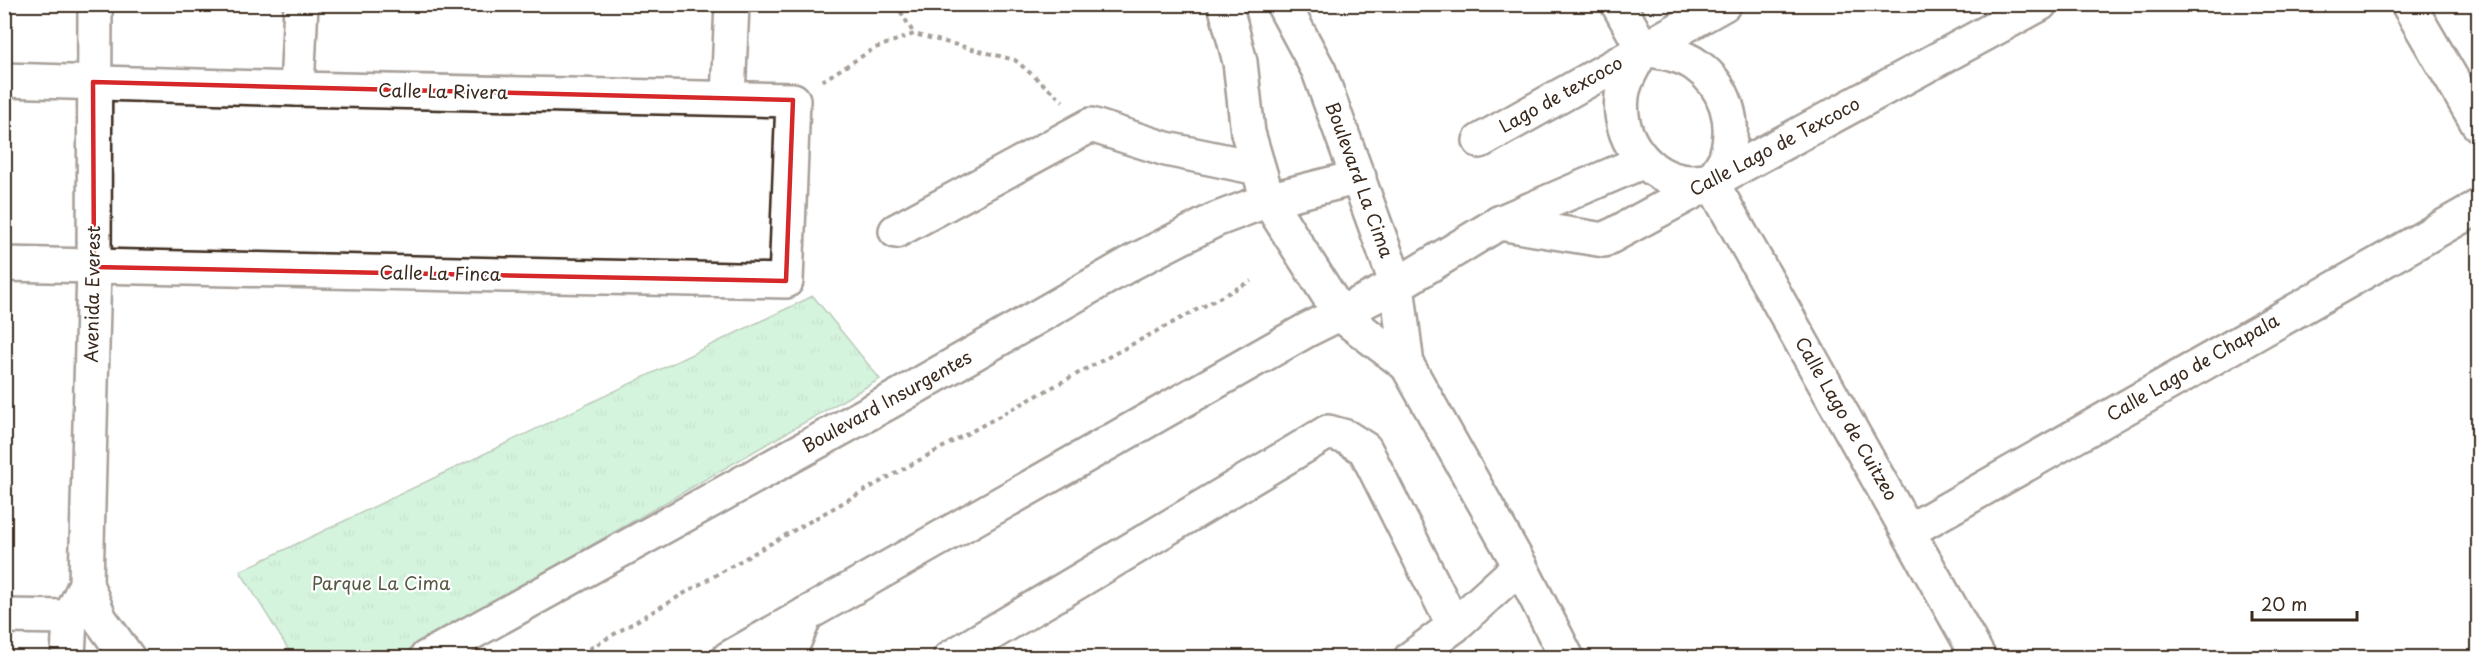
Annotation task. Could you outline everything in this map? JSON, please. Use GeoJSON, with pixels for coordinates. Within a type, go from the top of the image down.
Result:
{"type":"FeatureCollection","features":[{"type":"Feature","properties":{"kind":"street","name":"Avenida Everest"},"geometry":{"type":"LineString","coordinates":[[95,4],[94,267],[86,584],[100,619],[128,657]]}},
{"type":"Feature","properties":{"kind":"street"},"geometry":{"type":"LineString","coordinates":[[297,89],[301,4]]}},
{"type":"Feature","properties":{"kind":"street"},"geometry":{"type":"LineString","coordinates":[[728,97],[732,4]]}},
{"type":"Feature","properties":{"kind":"street","name":"Boulevard La Cima"},"geometry":{"type":"LineString","coordinates":[[1225,4],[1240,62],[1248,133],[1268,200],[1341,315],[1407,365]]}},
{"type":"Feature","properties":{"kind":"street","name":"Boulevard La Cima"},"geometry":{"type":"LineString","coordinates":[[1284,4],[1319,71],[1397,285],[1407,365],[1520,566],[1568,657]]}},
{"type":"Feature","properties":{"kind":"street"},"geometry":{"type":"LineString","coordinates":[[1617,4],[1643,49],[1671,54],[1696,64],[1715,82],[1727,106],[1731,132],[1725,158],[1711,181],[1687,182],[1664,175],[1644,161],[1630,142],[1622,119],[1622,95],[1630,72],[1643,49],[1724,4]]}},
{"type":"Feature","properties":{"kind":"street","name":"Calle Lago de Texcoco"},"geometry":{"type":"LineString","coordinates":[[1499,223],[1604,240],[2040,4]]}},
{"type":"Feature","properties":{"kind":"street"},"geometry":{"type":"LineString","coordinates":[[2408,4],[2478,124]]}},
{"type":"Feature","properties":{"kind":"street","name":"Lago de texcoco"},"geometry":{"type":"LineString","coordinates":[[1479,141],[1643,49]]}},
{"type":"Feature","properties":{"kind":"street","name":"Calle La Rivera"},"geometry":{"type":"LineString","coordinates":[[4,80],[793,100]]}},
{"type":"Feature","properties":{"kind":"street","name":"Calle La Finca"},"geometry":{"type":"LineString","coordinates":[[4,264],[786,281],[793,100]]}},
{"type":"Feature","properties":{"kind":"street"},"geometry":{"type":"LineString","coordinates":[[896,231],[1090,125],[1166,149],[1258,168]]}},
{"type":"Feature","properties":{"kind":"street"},"geometry":{"type":"LineString","coordinates":[[729,657],[1307,330],[1397,285],[1499,223],[1644,161]]}},
{"type":"Feature","properties":{"kind":"street","name":"Boulevard Insurgentes"},"geometry":{"type":"LineString","coordinates":[[426,657],[896,398],[1133,262],[1215,220],[1268,200],[1359,177]]}},
{"type":"Feature","properties":{"kind":"street","name":"Calle Lago de Cuitzeo"},"geometry":{"type":"LineString","coordinates":[[1711,181],[1980,657]]}},
{"type":"Feature","properties":{"kind":"street","name":"Calle Lago de Chapala"},"geometry":{"type":"LineString","coordinates":[[1909,531],[2478,207]]}},
{"type":"Feature","properties":{"kind":"street"},"geometry":{"type":"LineString","coordinates":[[950,657],[1328,432],[1346,436],[1365,449],[1454,626]]}},
{"type":"Feature","properties":{"kind":"street"},"geometry":{"type":"LineString","coordinates":[[1411,657],[1454,626],[1520,566]]}},
{"type":"Feature","properties":{"kind":"street","name":"Avenida Everest"},"geometry":{"type":"LineString","coordinates":[[68,657],[70,617],[86,584]]}},
{"type":"Feature","properties":{"kind":"street"},"geometry":{"type":"LineString","coordinates":[[787,657],[806,614]]}},
{"type":"Feature","properties":{"kind":"street"},"geometry":{"type":"LineString","coordinates":[[4,616],[70,617]]}},
{"type":"Feature","properties":{"kind":"path"},"geometry":{"type":"LineString","coordinates":[[896,4],[914,34]]}},
{"type":"Feature","properties":{"kind":"path"},"geometry":{"type":"LineString","coordinates":[[793,100],[875,48],[914,34],[1015,60],[1090,125]]}},
{"type":"Feature","properties":{"kind":"path"},"geometry":{"type":"LineString","coordinates":[[574,657],[748,555],[1042,392],[1251,281]]}},
{"type":"Feature","properties":{"kind":"highlighted area"},"geometry":{"type":"Polygon","coordinates":[[[93,82],[793,100],[786,281],[94,267],[93,82]]]}},
{"type":"Feature","properties":{"kind":"green space","name":"Parque La Cima"},"geometry":{"type":"Polygon","coordinates":[[[813,296],[880,379],[397,657],[293,657],[240,571],[813,296]]]}}]}
